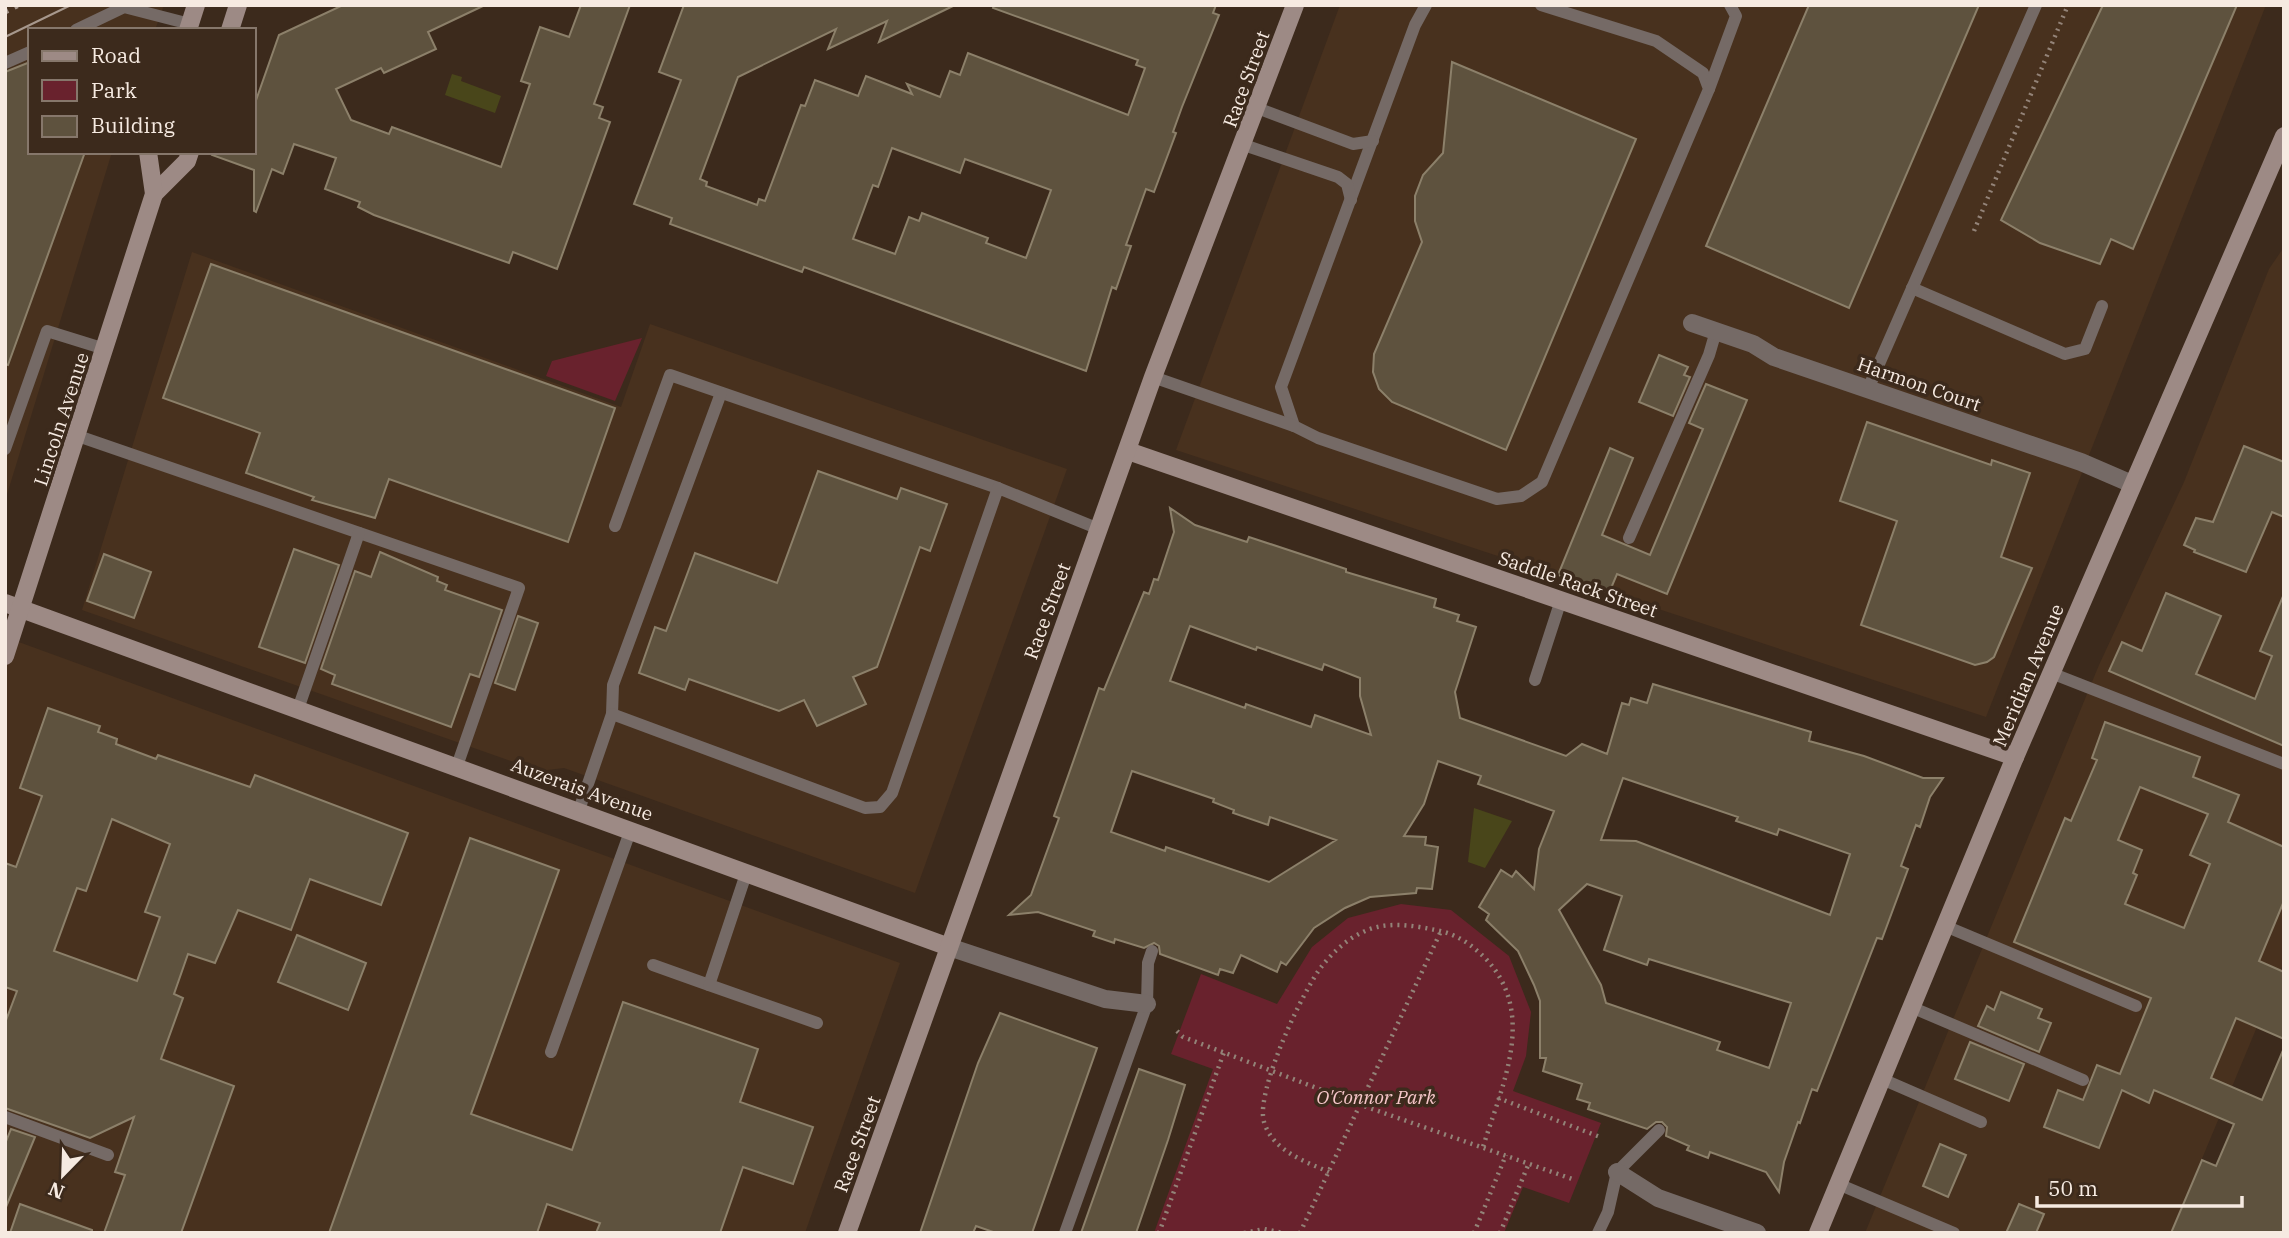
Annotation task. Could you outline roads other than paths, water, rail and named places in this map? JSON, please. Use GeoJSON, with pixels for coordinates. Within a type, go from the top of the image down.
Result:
{"type":"FeatureCollection","features":[{"type":"Feature","properties":{"kind":"main road"},"geometry":{"type":"LineString","coordinates":[[189,27],[196,5]]}},
{"type":"Feature","properties":{"kind":"main road"},"geometry":{"type":"LineString","coordinates":[[231,28],[239,5]]}},
{"type":"Feature","properties":{"kind":"main road","name":"Race Street"},"geometry":{"type":"LineString","coordinates":[[847,1233],[1153,377],[1244,145],[1295,5]]}},
{"type":"Feature","properties":{"kind":"main road","name":"Meridian Avenue"},"geometry":{"type":"LineString","coordinates":[[1818,1233],[2015,757],[2284,136]]}},
{"type":"Feature","properties":{"kind":"main road","name":"Lincoln Avenue"},"geometry":{"type":"LineString","coordinates":[[5,656],[14,606],[78,436],[154,194],[148,154]]}},
{"type":"Feature","properties":{"kind":"main road","name":"Lincoln Avenue"},"geometry":{"type":"LineString","coordinates":[[154,194],[187,161],[189,154]]}},
{"type":"Feature","properties":{"kind":"main road","name":"Saddle Rack Street"},"geometry":{"type":"LineString","coordinates":[[1128,451],[2015,757]]}},
{"type":"Feature","properties":{"kind":"main road","name":"Auzerais Avenue"},"geometry":{"type":"LineString","coordinates":[[14,606],[747,871],[949,947]]}},
{"type":"Feature","properties":{"kind":"street","name":"Harmon Court"},"geometry":{"type":"LineString","coordinates":[[1692,323],[1753,344],[1774,357],[2081,462],[2132,484]]}},
{"type":"Feature","properties":{"kind":"street","name":"Auzerais Avenue"},"geometry":{"type":"LineString","coordinates":[[949,947],[1105,999],[1147,1004]]}},
{"type":"Feature","properties":{"kind":"street"},"geometry":{"type":"LineString","coordinates":[[1617,1172],[1658,1198],[1756,1233]]}},
{"type":"Feature","properties":{"kind":"lane"},"geometry":{"type":"LineString","coordinates":[[1294,426],[1281,387],[1415,25],[1426,5]]}},
{"type":"Feature","properties":{"kind":"lane"},"geometry":{"type":"LineString","coordinates":[[1541,5],[1656,41],[1703,73],[1709,89]]}},
{"type":"Feature","properties":{"kind":"lane"},"geometry":{"type":"LineString","coordinates":[[1153,377],[1294,426],[1318,438],[1497,499],[1521,496],[1542,482],[1709,89],[1736,16],[1730,5]]}},
{"type":"Feature","properties":{"kind":"lane"},"geometry":{"type":"LineString","coordinates":[[1868,389],[2036,5]]}},
{"type":"Feature","properties":{"kind":"lane"},"geometry":{"type":"LineString","coordinates":[[80,28],[124,7],[189,27]]}},
{"type":"Feature","properties":{"kind":"lane"},"geometry":{"type":"LineString","coordinates":[[5,63],[28,53]]}},
{"type":"Feature","properties":{"kind":"lane"},"geometry":{"type":"LineString","coordinates":[[1257,108],[1353,144],[1373,141]]}},
{"type":"Feature","properties":{"kind":"lane"},"geometry":{"type":"LineString","coordinates":[[1244,145],[1338,177],[1347,184],[1351,200]]}},
{"type":"Feature","properties":{"kind":"lane"},"geometry":{"type":"LineString","coordinates":[[1912,288],[2065,354],[2085,349],[2102,306]]}},
{"type":"Feature","properties":{"kind":"lane"},"geometry":{"type":"LineString","coordinates":[[5,449],[47,331],[105,349]]}},
{"type":"Feature","properties":{"kind":"lane"},"geometry":{"type":"LineString","coordinates":[[1629,538],[1709,355],[1716,331]]}},
{"type":"Feature","properties":{"kind":"lane"},"geometry":{"type":"LineString","coordinates":[[615,526],[670,375],[998,488],[1099,529]]}},
{"type":"Feature","properties":{"kind":"lane"},"geometry":{"type":"LineString","coordinates":[[579,810],[612,714],[613,685],[721,393]]}},
{"type":"Feature","properties":{"kind":"lane"},"geometry":{"type":"LineString","coordinates":[[78,436],[519,588],[457,766]]}},
{"type":"Feature","properties":{"kind":"lane"},"geometry":{"type":"LineString","coordinates":[[612,714],[865,808],[880,807],[892,793],[998,488]]}},
{"type":"Feature","properties":{"kind":"lane"},"geometry":{"type":"LineString","coordinates":[[298,709],[359,533]]}},
{"type":"Feature","properties":{"kind":"lane"},"geometry":{"type":"LineString","coordinates":[[1535,680],[1561,600]]}},
{"type":"Feature","properties":{"kind":"lane"},"geometry":{"type":"LineString","coordinates":[[2052,673],[2284,764]]}},
{"type":"Feature","properties":{"kind":"lane"},"geometry":{"type":"LineString","coordinates":[[551,1052],[631,829]]}},
{"type":"Feature","properties":{"kind":"lane"},"geometry":{"type":"LineString","coordinates":[[709,985],[747,871]]}},
{"type":"Feature","properties":{"kind":"lane"},"geometry":{"type":"LineString","coordinates":[[1945,926],[2136,1006]]}},
{"type":"Feature","properties":{"kind":"lane"},"geometry":{"type":"LineString","coordinates":[[1065,1233],[1147,1004],[1148,963],[1153,951]]}},
{"type":"Feature","properties":{"kind":"lane"},"geometry":{"type":"LineString","coordinates":[[653,965],[817,1023]]}},
{"type":"Feature","properties":{"kind":"lane"},"geometry":{"type":"LineString","coordinates":[[1912,1007],[2083,1080]]}},
{"type":"Feature","properties":{"kind":"lane"},"geometry":{"type":"LineString","coordinates":[[1882,1079],[1981,1122]]}},
{"type":"Feature","properties":{"kind":"lane"},"geometry":{"type":"LineString","coordinates":[[5,1117],[108,1155]]}},
{"type":"Feature","properties":{"kind":"lane"},"geometry":{"type":"LineString","coordinates":[[1598,1233],[1608,1212],[1617,1172],[1659,1130]]}},
{"type":"Feature","properties":{"kind":"lane"},"geometry":{"type":"LineString","coordinates":[[1838,1184],[1954,1233]]}},
{"type":"Feature","properties":{"kind":"tram line"},"geometry":{"type":"LineString","coordinates":[[5,37],[71,5]]}},
{"type":"Feature","properties":{"kind":"railway"},"geometry":{"type":"LineString","coordinates":[[5,12],[19,5]]}},
{"type":"Feature","properties":{"kind":"park label","name":"O'Connor Park"},"geometry":{"type":"Point","coordinates":[1376,1097]}}]}
